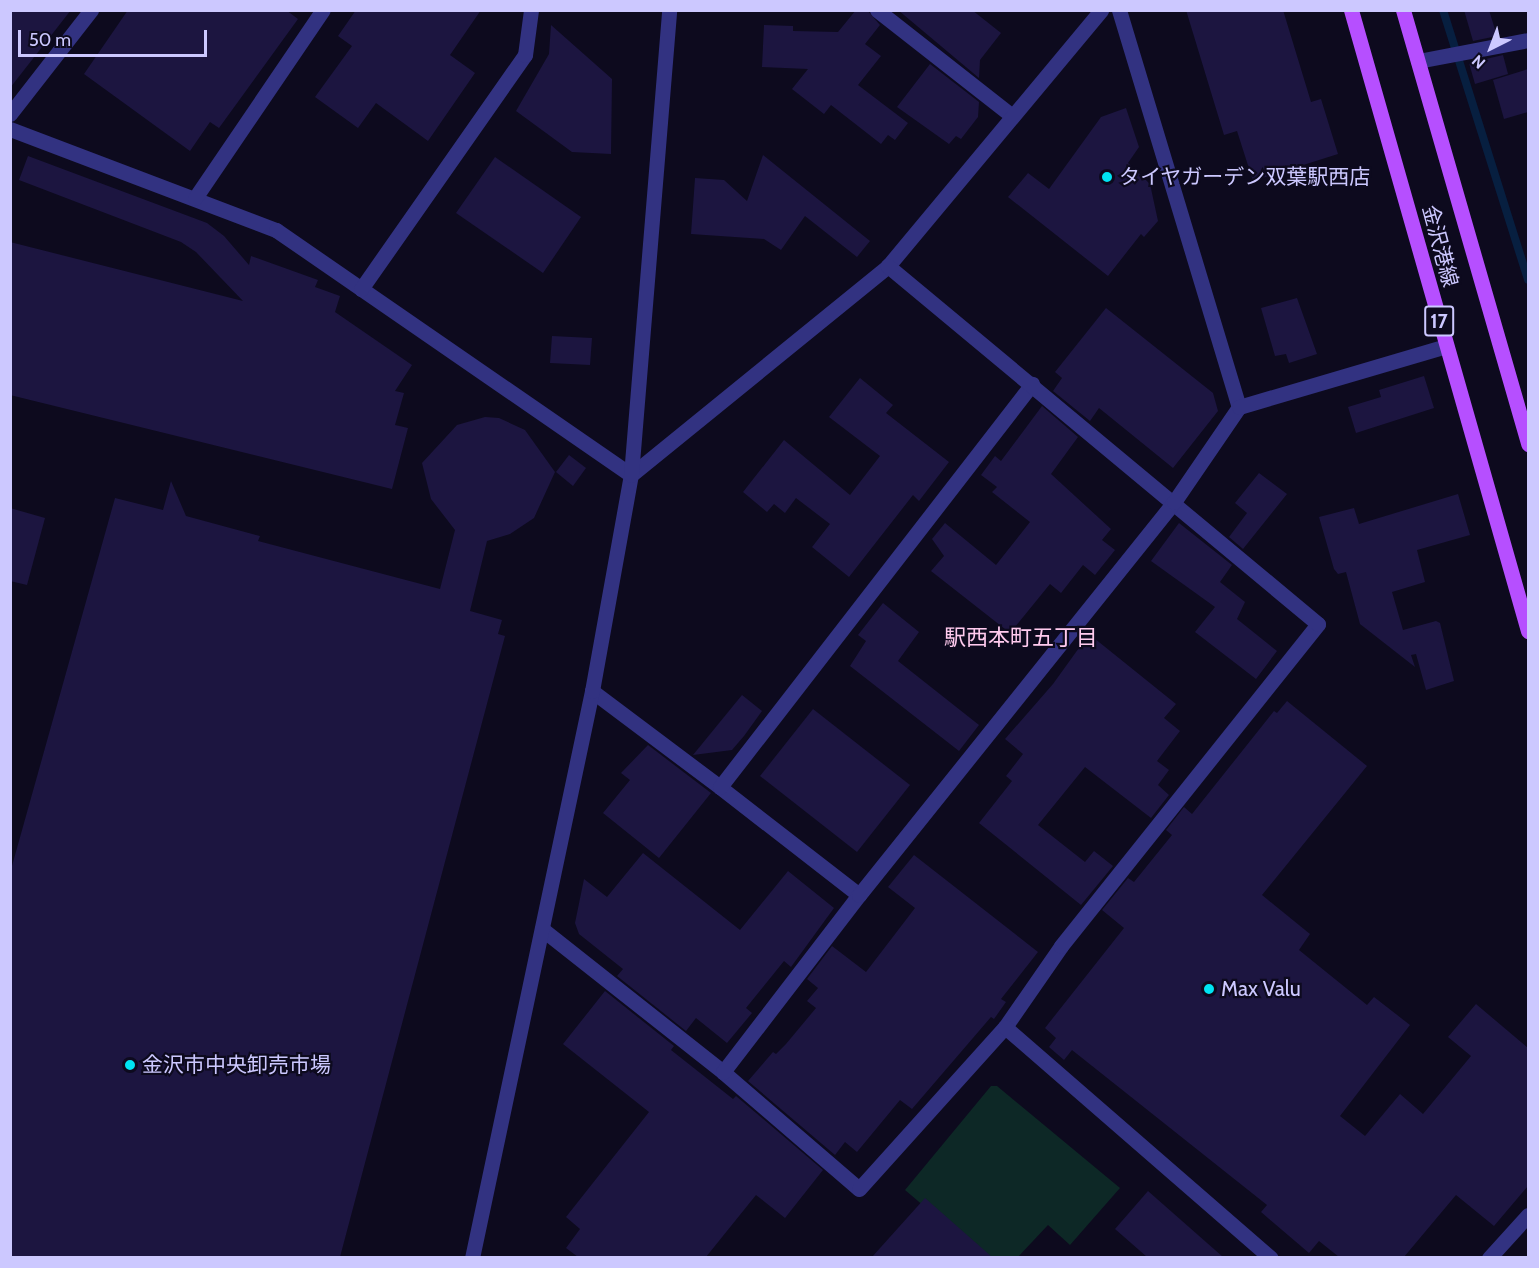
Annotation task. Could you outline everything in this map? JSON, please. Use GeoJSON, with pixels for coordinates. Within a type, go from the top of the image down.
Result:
{"type":"FeatureCollection","features":[{"type":"Feature","properties":{"kind":"main road","name":"金沢港線"},"geometry":{"type":"LineString","coordinates":[[1351,10],[1528,631]]}},
{"type":"Feature","properties":{"kind":"main road","name":"金沢港線"},"geometry":{"type":"LineString","coordinates":[[1403,10],[1528,444]]}},
{"type":"Feature","properties":{"kind":"street"},"geometry":{"type":"LineString","coordinates":[[10,114],[91,10]]}},
{"type":"Feature","properties":{"kind":"street"},"geometry":{"type":"LineString","coordinates":[[195,198],[324,10]]}},
{"type":"Feature","properties":{"kind":"street"},"geometry":{"type":"LineString","coordinates":[[361,289],[525,55],[531,10]]}},
{"type":"Feature","properties":{"kind":"street"},"geometry":{"type":"LineString","coordinates":[[472,1257],[592,691],[630,475],[669,10]]}},
{"type":"Feature","properties":{"kind":"street"},"geometry":{"type":"LineString","coordinates":[[877,10],[1012,116]]}},
{"type":"Feature","properties":{"kind":"street"},"geometry":{"type":"LineString","coordinates":[[630,475],[888,266],[1101,10]]}},
{"type":"Feature","properties":{"kind":"street"},"geometry":{"type":"LineString","coordinates":[[1119,10],[1239,407]]}},
{"type":"Feature","properties":{"kind":"street"},"geometry":{"type":"LineString","coordinates":[[1418,61],[1456,51],[1528,40]]}},
{"type":"Feature","properties":{"kind":"street"},"geometry":{"type":"LineString","coordinates":[[10,129],[276,230],[630,475]]}},
{"type":"Feature","properties":{"kind":"street"},"geometry":{"type":"LineString","coordinates":[[542,929],[723,1072],[859,1189],[1005,1027],[1061,946],[1318,624],[888,266]]}},
{"type":"Feature","properties":{"kind":"street"},"geometry":{"type":"LineString","coordinates":[[723,1072],[858,895],[1174,502],[1239,407],[1446,346]]}},
{"type":"Feature","properties":{"kind":"street"},"geometry":{"type":"LineString","coordinates":[[720,787],[1032,384]]}},
{"type":"Feature","properties":{"kind":"street"},"geometry":{"type":"LineString","coordinates":[[592,691],[858,895]]}},
{"type":"Feature","properties":{"kind":"street"},"geometry":{"type":"LineString","coordinates":[[1005,1027],[1271,1257]]}},
{"type":"Feature","properties":{"kind":"street"},"geometry":{"type":"LineString","coordinates":[[1489,1257],[1528,1215]]}},
{"type":"Feature","properties":{"kind":"green space"},"geometry":{"type":"Polygon","coordinates":[[[991,1086],[997,1086],[1120,1188],[1070,1245],[1048,1225],[1017,1258],[984,1257],[905,1190],[991,1086]]]}},
{"type":"Feature","properties":{"kind":"building"},"geometry":{"type":"Polygon","coordinates":[[[10,10],[71,10],[10,88],[10,10]]]}},
{"type":"Feature","properties":{"kind":"building"},"geometry":{"type":"Polygon","coordinates":[[[128,10],[286,10],[298,19],[219,128],[210,122],[190,151],[84,74],[128,10]]]}},
{"type":"Feature","properties":{"kind":"building"},"geometry":{"type":"Polygon","coordinates":[[[356,10],[481,10],[450,55],[475,73],[428,141],[376,103],[358,128],[315,97],[352,46],[338,36],[356,10]]]}},
{"type":"Feature","properties":{"kind":"building"},"geometry":{"type":"Polygon","coordinates":[[[856,10],[867,10],[880,25],[865,44],[881,56],[858,85],[908,123],[895,140],[888,135],[881,144],[831,105],[824,114],[792,89],[808,69],[762,67],[764,25],[793,26],[793,31],[838,32],[856,10]]]}},
{"type":"Feature","properties":{"kind":"building"},"geometry":{"type":"Polygon","coordinates":[[[898,10],[972,10],[1001,33],[980,60],[979,78],[898,10]]]}},
{"type":"Feature","properties":{"kind":"building"},"geometry":{"type":"Polygon","coordinates":[[[1186,10],[1283,10],[1311,102],[1321,99],[1338,154],[1253,181],[1237,131],[1224,135],[1186,10]]]}},
{"type":"Feature","properties":{"kind":"building"},"geometry":{"type":"Polygon","coordinates":[[[1464,10],[1489,10],[1497,36],[1473,41],[1464,10]]]}},
{"type":"Feature","properties":{"kind":"building"},"geometry":{"type":"Polygon","coordinates":[[[551,25],[612,79],[611,154],[572,152],[516,111],[549,54],[551,25]]]}},
{"type":"Feature","properties":{"kind":"building"},"geometry":{"type":"Polygon","coordinates":[[[1503,55],[1508,74],[1475,84],[1469,63],[1503,55]]]}},
{"type":"Feature","properties":{"kind":"building"},"geometry":{"type":"Polygon","coordinates":[[[930,64],[979,102],[978,117],[961,139],[956,136],[949,144],[897,107],[930,64]]]}},
{"type":"Feature","properties":{"kind":"building"},"geometry":{"type":"Polygon","coordinates":[[[1528,69],[1528,112],[1504,119],[1493,80],[1528,69]]]}},
{"type":"Feature","properties":{"kind":"building"},"geometry":{"type":"Polygon","coordinates":[[[1126,108],[1139,147],[1128,163],[1150,184],[1158,221],[1144,237],[1141,234],[1108,276],[1008,197],[1028,173],[1049,189],[1101,117],[1126,108]]]}},
{"type":"Feature","properties":{"kind":"building"},"geometry":{"type":"Polygon","coordinates":[[[763,155],[870,241],[857,257],[805,216],[781,250],[764,239],[691,234],[695,178],[724,180],[747,201],[763,155]]]}},
{"type":"Feature","properties":{"kind":"building"},"geometry":{"type":"Polygon","coordinates":[[[28,156],[207,223],[224,236],[249,265],[251,256],[318,280],[315,287],[340,296],[335,312],[412,365],[395,391],[404,393],[395,425],[408,428],[392,489],[10,395],[10,242],[243,301],[196,252],[181,242],[19,180],[28,156]]]}},
{"type":"Feature","properties":{"kind":"building"},"geometry":{"type":"Polygon","coordinates":[[[495,157],[581,217],[543,273],[456,213],[495,157]]]}},
{"type":"Feature","properties":{"kind":"building"},"geometry":{"type":"Polygon","coordinates":[[[1297,298],[1317,354],[1289,363],[1286,354],[1275,356],[1261,308],[1297,298]]]}},
{"type":"Feature","properties":{"kind":"building"},"geometry":{"type":"Polygon","coordinates":[[[1106,308],[1213,393],[1218,411],[1173,468],[1099,408],[1090,421],[1053,391],[1062,378],[1055,372],[1106,308]]]}},
{"type":"Feature","properties":{"kind":"building"},"geometry":{"type":"Polygon","coordinates":[[[552,336],[592,338],[590,365],[550,363],[552,336]]]}},
{"type":"Feature","properties":{"kind":"building"},"geometry":{"type":"Polygon","coordinates":[[[1424,376],[1434,408],[1356,433],[1348,407],[1381,397],[1379,390],[1424,376]]]}},
{"type":"Feature","properties":{"kind":"building"},"geometry":{"type":"Polygon","coordinates":[[[860,378],[893,405],[886,413],[949,462],[919,501],[913,495],[849,577],[812,547],[830,524],[796,498],[785,513],[774,504],[767,512],[743,492],[784,440],[850,495],[880,456],[829,417],[860,378]]]}},
{"type":"Feature","properties":{"kind":"building"},"geometry":{"type":"Polygon","coordinates":[[[1042,406],[1078,437],[1051,474],[1111,529],[1102,540],[1115,550],[1095,575],[1083,565],[1061,593],[1050,584],[1010,633],[931,571],[944,556],[932,539],[945,523],[996,565],[1030,522],[992,492],[997,487],[981,475],[995,456],[1001,461],[1042,406]]]}},
{"type":"Feature","properties":{"kind":"building","name":"金沢市中央卸売市場"},"geometry":{"type":"Polygon","coordinates":[[[485,417],[499,418],[525,430],[555,472],[534,518],[510,534],[487,541],[470,611],[502,620],[498,634],[505,636],[340,1257],[10,1257],[10,873],[115,498],[163,510],[171,481],[186,516],[260,536],[258,541],[440,589],[455,530],[431,499],[422,463],[457,425],[485,417]]]}},
{"type":"Feature","properties":{"kind":"building"},"geometry":{"type":"Polygon","coordinates":[[[569,455],[586,468],[573,486],[556,472],[569,455]]]}},
{"type":"Feature","properties":{"kind":"building"},"geometry":{"type":"Polygon","coordinates":[[[1259,473],[1287,494],[1243,549],[1229,537],[1247,513],[1235,503],[1259,473]]]}},
{"type":"Feature","properties":{"kind":"building"},"geometry":{"type":"Polygon","coordinates":[[[1458,494],[1470,535],[1417,550],[1425,582],[1392,592],[1403,630],[1436,621],[1440,623],[1454,681],[1426,690],[1416,654],[1411,655],[1415,667],[1360,624],[1346,572],[1338,574],[1334,569],[1319,517],[1354,508],[1359,524],[1458,494]]]}},
{"type":"Feature","properties":{"kind":"building"},"geometry":{"type":"Polygon","coordinates":[[[10,508],[45,518],[27,585],[10,581],[10,508]]]}},
{"type":"Feature","properties":{"kind":"building"},"geometry":{"type":"Polygon","coordinates":[[[1179,523],[1232,565],[1220,582],[1245,602],[1237,619],[1277,651],[1256,679],[1195,632],[1215,607],[1151,561],[1179,523]]]}},
{"type":"Feature","properties":{"kind":"building"},"geometry":{"type":"Polygon","coordinates":[[[883,603],[919,632],[898,661],[979,725],[959,751],[850,666],[866,641],[858,635],[883,603]]]}},
{"type":"Feature","properties":{"kind":"building"},"geometry":{"type":"Polygon","coordinates":[[[1089,634],[1176,704],[1164,718],[1180,731],[1157,761],[1169,770],[1158,785],[1169,795],[1151,818],[1085,767],[1038,825],[1085,862],[1094,851],[1113,866],[1081,905],[979,823],[1012,781],[1006,776],[1023,754],[1005,739],[1053,684],[1089,634]]]}},
{"type":"Feature","properties":{"kind":"building"},"geometry":{"type":"Polygon","coordinates":[[[742,695],[762,711],[744,736],[732,750],[693,755],[742,695]]]}},
{"type":"Feature","properties":{"kind":"building","name":"Max Valu"},"geometry":{"type":"Polygon","coordinates":[[[1287,701],[1367,766],[1262,895],[1310,934],[1299,950],[1367,1005],[1374,997],[1410,1025],[1340,1116],[1365,1136],[1400,1094],[1423,1114],[1471,1056],[1448,1037],[1476,1004],[1528,1048],[1528,1186],[1494,1226],[1456,1195],[1404,1257],[1339,1257],[1319,1241],[1309,1253],[1261,1212],[1267,1205],[1072,1050],[1064,1060],[1049,1047],[1056,1038],[1045,1028],[1124,928],[1102,910],[1128,878],[1134,882],[1172,835],[1166,830],[1184,807],[1192,814],[1274,711],[1277,713],[1287,701]]]}},
{"type":"Feature","properties":{"kind":"building"},"geometry":{"type":"Polygon","coordinates":[[[813,709],[910,785],[857,852],[760,776],[813,709]]]}},
{"type":"Feature","properties":{"kind":"building"},"geometry":{"type":"Polygon","coordinates":[[[648,745],[711,793],[659,858],[603,813],[630,780],[621,773],[648,745]]]}},
{"type":"Feature","properties":{"kind":"building"},"geometry":{"type":"Polygon","coordinates":[[[643,853],[740,930],[788,871],[834,908],[791,967],[784,961],[746,1008],[752,1013],[727,1043],[696,1018],[686,1031],[617,976],[623,969],[579,934],[575,923],[584,879],[607,897],[643,853]]]}},
{"type":"Feature","properties":{"kind":"building"},"geometry":{"type":"Polygon","coordinates":[[[914,855],[1038,952],[1001,999],[1006,1002],[994,1019],[991,1017],[912,1109],[900,1100],[857,1152],[845,1142],[835,1155],[748,1081],[773,1052],[776,1054],[786,1044],[816,1008],[807,1001],[818,988],[807,979],[832,946],[866,972],[915,908],[888,887],[914,855]]]}},
{"type":"Feature","properties":{"kind":"building"},"geometry":{"type":"Polygon","coordinates":[[[605,991],[674,1046],[671,1050],[733,1099],[736,1096],[823,1170],[785,1218],[756,1195],[706,1257],[578,1257],[566,1248],[580,1229],[566,1217],[649,1112],[563,1044],[605,991]]]}},
{"type":"Feature","properties":{"kind":"building"},"geometry":{"type":"Polygon","coordinates":[[[1148,1191],[1223,1257],[1147,1257],[1115,1229],[1148,1191]]]}},
{"type":"Feature","properties":{"kind":"building"},"geometry":{"type":"Polygon","coordinates":[[[925,1198],[992,1257],[872,1257],[925,1198]]]}},
{"type":"Feature","properties":{"kind":"waterway"},"geometry":{"type":"LineString","coordinates":[[1443,10],[1528,280]]}},
{"type":"Feature","properties":{"kind":"place","name":"タイヤガーデン双葉駅西店"},"geometry":{"type":"Point","coordinates":[1107,177]}},
{"type":"Feature","properties":{"kind":"place","name":"Max Valu"},"geometry":{"type":"Point","coordinates":[1209,989]}},
{"type":"Feature","properties":{"kind":"place","name":"金沢市中央卸売市場"},"geometry":{"type":"Point","coordinates":[130,1065]}},
{"type":"Feature","properties":{"kind":"district","name":"駅西本町五丁目"},"geometry":{"type":"Point","coordinates":[1021,638]}}]}
